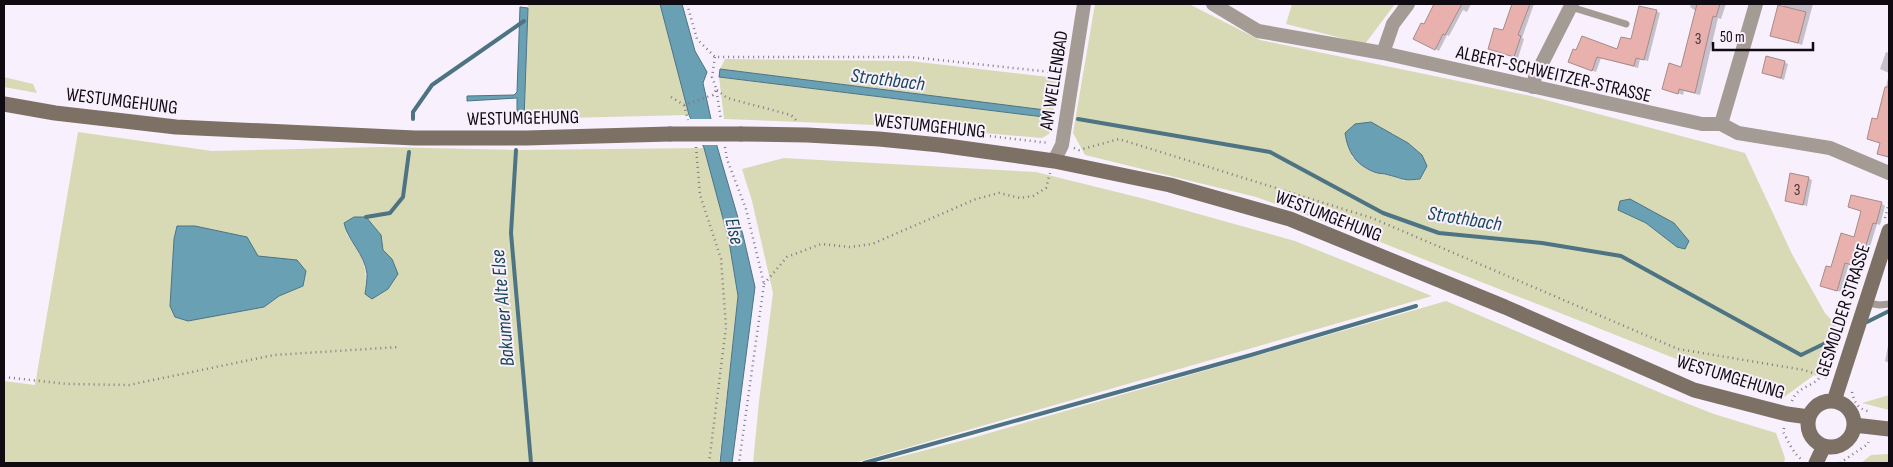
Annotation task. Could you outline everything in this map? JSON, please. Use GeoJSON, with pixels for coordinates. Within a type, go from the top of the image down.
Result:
{"type":"FeatureCollection","features":[{"type":"Feature","properties":{"kind":"main road","name":"WESTUMGEHUNG"},"geometry":{"type":"LineString","coordinates":[[4,104],[55,113],[176,127],[415,138],[526,138],[670,134],[807,135],[940,145],[1054,161],[1170,185],[1290,220],[1505,307],[1694,390],[1809,418]]}},
{"type":"Feature","properties":{"kind":"main road","name":"GESMOLDER STRASSE"},"geometry":{"type":"LineString","coordinates":[[1834,401],[1889,231]]}},
{"type":"Feature","properties":{"kind":"main road"},"geometry":{"type":"LineString","coordinates":[[1834,401],[1841,403],[1851,412],[1854,425],[1853,432],[1844,443],[1838,446],[1824,446],[1812,438],[1808,424],[1809,418],[1821,403],[1834,401]]}},
{"type":"Feature","properties":{"kind":"main road"},"geometry":{"type":"LineString","coordinates":[[1854,425],[1889,429]]}},
{"type":"Feature","properties":{"kind":"main road"},"geometry":{"type":"LineString","coordinates":[[1816,463],[1824,446]]}},
{"type":"Feature","properties":{"kind":"street","name":"AM WELLENBAD"},"geometry":{"type":"LineString","coordinates":[[1054,161],[1062,145],[1084,4]]}},
{"type":"Feature","properties":{"kind":"street","name":"ALBERT-SCHWEITZER-STRASSE"},"geometry":{"type":"LineString","coordinates":[[1213,4],[1258,31],[1383,53],[1702,124],[1721,124],[1738,133],[1830,148],[1889,173]]}},
{"type":"Feature","properties":{"kind":"street"},"geometry":{"type":"LineString","coordinates":[[1383,53],[1393,24],[1408,4]]}},
{"type":"Feature","properties":{"kind":"street"},"geometry":{"type":"LineString","coordinates":[[1721,124],[1756,4]]}},
{"type":"Feature","properties":{"kind":"street"},"geometry":{"type":"LineString","coordinates":[[1533,87],[1535,77],[1572,6]]}},
{"type":"Feature","properties":{"kind":"lane"},"geometry":{"type":"LineString","coordinates":[[1572,6],[1626,24]]}},
{"type":"Feature","properties":{"kind":"lane"},"geometry":{"type":"LineString","coordinates":[[1866,303],[1889,304]]}},
{"type":"Feature","properties":{"kind":"path"},"geometry":{"type":"LineString","coordinates":[[687,4],[697,39],[715,57],[911,57],[1072,74]]}},
{"type":"Feature","properties":{"kind":"path"},"geometry":{"type":"LineString","coordinates":[[715,57],[712,77],[716,88],[721,124]]}},
{"type":"Feature","properties":{"kind":"path"},"geometry":{"type":"LineString","coordinates":[[671,97],[685,104],[713,95],[716,88]]}},
{"type":"Feature","properties":{"kind":"path"},"geometry":{"type":"LineString","coordinates":[[716,88],[727,98],[791,115],[799,123]]}},
{"type":"Feature","properties":{"kind":"path"},"geometry":{"type":"LineString","coordinates":[[685,104],[689,123]]}},
{"type":"Feature","properties":{"kind":"path"},"geometry":{"type":"LineString","coordinates":[[1062,145],[1079,150],[1119,139],[1372,218],[1678,349],[1804,370],[1821,376],[1816,381],[1796,392],[1787,414],[1783,432],[1799,458],[1798,463]]}},
{"type":"Feature","properties":{"kind":"path"},"geometry":{"type":"LineString","coordinates":[[694,141],[700,195],[721,259],[725,300],[726,327],[709,463]]}},
{"type":"Feature","properties":{"kind":"path"},"geometry":{"type":"LineString","coordinates":[[724,142],[727,159],[746,209],[764,284],[739,463]]}},
{"type":"Feature","properties":{"kind":"path"},"geometry":{"type":"LineString","coordinates":[[764,284],[787,257],[821,244],[850,246],[872,244],[976,199],[999,193],[1020,198],[1033,196],[1046,188],[1054,161]]}},
{"type":"Feature","properties":{"kind":"path"},"geometry":{"type":"LineString","coordinates":[[4,377],[67,384],[129,385],[274,355],[399,347]]}},
{"type":"Feature","properties":{"kind":"path"},"geometry":{"type":"LineString","coordinates":[[1852,386],[1854,400],[1860,408],[1872,412]]}},
{"type":"Feature","properties":{"kind":"path"},"geometry":{"type":"LineString","coordinates":[[1840,463],[1868,444]]}},
{"type":"Feature","properties":{"kind":"green space"},"geometry":{"type":"Polygon","coordinates":[[[528,4],[660,4],[689,115],[524,119],[528,4]]]}},
{"type":"Feature","properties":{"kind":"green space"},"geometry":{"type":"Polygon","coordinates":[[[1095,4],[1189,4],[1260,40],[1531,96],[1745,153],[1792,254],[1825,313],[1836,325],[1821,370],[1780,400],[1375,240],[1256,197],[1085,155],[1073,133],[1095,4]],[[1392,133],[1351,156],[1374,173],[1390,175],[1405,181],[1422,155],[1392,133]],[[1644,207],[1618,210],[1646,223],[1677,247],[1685,249],[1655,212],[1644,207]]]}},
{"type":"Feature","properties":{"kind":"green space"},"geometry":{"type":"Polygon","coordinates":[[[1292,4],[1395,4],[1365,44],[1286,24],[1292,4]]]}},
{"type":"Feature","properties":{"kind":"green space"},"geometry":{"type":"Polygon","coordinates":[[[725,59],[910,61],[1058,78],[1053,111],[720,69],[725,59]]]}},
{"type":"Feature","properties":{"kind":"green space"},"geometry":{"type":"Polygon","coordinates":[[[4,77],[33,84],[37,93],[4,87],[4,77]]]}},
{"type":"Feature","properties":{"kind":"green space"},"geometry":{"type":"Polygon","coordinates":[[[719,77],[1052,118],[1049,134],[1042,138],[901,126],[724,119],[719,77]]]}},
{"type":"Feature","properties":{"kind":"green space"},"geometry":{"type":"Polygon","coordinates":[[[78,132],[212,151],[381,147],[516,150],[704,148],[729,241],[738,296],[719,463],[4,463],[4,381],[35,385],[78,132]],[[346,233],[357,248],[365,268],[365,294],[392,259],[383,250],[346,233]],[[258,256],[264,307],[279,296],[303,286],[275,259],[258,256]]]}},
{"type":"Feature","properties":{"kind":"green space"},"geometry":{"type":"Polygon","coordinates":[[[784,158],[1036,172],[1145,199],[1295,241],[1432,296],[854,463],[753,463],[773,293],[752,201],[742,169],[784,158]]]}},
{"type":"Feature","properties":{"kind":"green space"},"geometry":{"type":"Polygon","coordinates":[[[1446,301],[1668,396],[1714,414],[1776,433],[1785,458],[1784,463],[876,463],[972,438],[1446,301]]]}},
{"type":"Feature","properties":{"kind":"green space"},"geometry":{"type":"Polygon","coordinates":[[[1889,395],[1889,410],[1862,403],[1889,395]]]}},
{"type":"Feature","properties":{"kind":"green space"},"geometry":{"type":"Polygon","coordinates":[[[1889,454],[1889,463],[1861,463],[1871,455],[1889,454]]]}},
{"type":"Feature","properties":{"kind":"water","name":"Else"},"geometry":{"type":"Polygon","coordinates":[[[660,4],[682,4],[695,51],[707,72],[703,83],[717,146],[743,235],[755,287],[732,463],[720,463],[738,296],[729,241],[704,148],[689,115],[660,4]]]}},
{"type":"Feature","properties":{"kind":"water"},"geometry":{"type":"Polygon","coordinates":[[[520,7],[528,8],[524,119],[517,120],[517,98],[467,101],[467,96],[514,95],[517,92],[520,7]]]}},
{"type":"Feature","properties":{"kind":"water"},"geometry":{"type":"Polygon","coordinates":[[[720,69],[1053,111],[1052,118],[719,77],[720,69]]]}},
{"type":"Feature","properties":{"kind":"water"},"geometry":{"type":"Polygon","coordinates":[[[1371,122],[1408,143],[1422,155],[1427,166],[1420,179],[1406,180],[1387,174],[1376,173],[1357,161],[1350,152],[1345,133],[1355,124],[1371,122]]]}},
{"type":"Feature","properties":{"kind":"water"},"geometry":{"type":"Polygon","coordinates":[[[1630,199],[1674,223],[1689,241],[1685,249],[1677,247],[1646,223],[1618,210],[1620,201],[1630,199]]]}},
{"type":"Feature","properties":{"kind":"water"},"geometry":{"type":"Polygon","coordinates":[[[354,217],[366,217],[381,235],[383,250],[392,259],[398,274],[388,289],[372,299],[365,294],[366,267],[344,223],[354,217]]]}},
{"type":"Feature","properties":{"kind":"water"},"geometry":{"type":"Polygon","coordinates":[[[177,226],[195,226],[247,237],[258,256],[297,260],[306,271],[303,286],[279,296],[264,307],[188,321],[175,317],[170,306],[174,239],[177,226]]]}},
{"type":"Feature","properties":{"kind":"pier"},"geometry":{"type":"Polygon","coordinates":[[[688,119],[714,119],[719,145],[700,145],[688,119]]]}},
{"type":"Feature","properties":{"kind":"building"},"geometry":{"type":"Polygon","coordinates":[[[1434,4],[1462,4],[1435,50],[1413,39],[1421,23],[1424,24],[1434,4]]]}},
{"type":"Feature","properties":{"kind":"building"},"geometry":{"type":"Polygon","coordinates":[[[1512,4],[1530,4],[1518,35],[1521,36],[1514,57],[1488,49],[1494,28],[1503,30],[1512,4]]]}},
{"type":"Feature","properties":{"kind":"building"},"geometry":{"type":"Polygon","coordinates":[[[1697,4],[1720,4],[1716,17],[1713,16],[1695,93],[1679,89],[1678,94],[1662,89],[1669,63],[1681,67],[1697,4]]]}},
{"type":"Feature","properties":{"kind":"building"},"geometry":{"type":"Polygon","coordinates":[[[1778,5],[1806,12],[1798,43],[1770,36],[1778,5]]]}},
{"type":"Feature","properties":{"kind":"building"},"geometry":{"type":"Polygon","coordinates":[[[1639,6],[1657,10],[1644,60],[1636,58],[1634,66],[1597,57],[1592,71],[1568,62],[1573,49],[1576,50],[1582,36],[1617,49],[1621,37],[1631,39],[1639,6]]]}},
{"type":"Feature","properties":{"kind":"building"},"geometry":{"type":"Polygon","coordinates":[[[1766,56],[1785,61],[1781,78],[1762,73],[1766,56]]]}},
{"type":"Feature","properties":{"kind":"building"},"geometry":{"type":"Polygon","coordinates":[[[1885,87],[1889,87],[1889,157],[1877,154],[1880,143],[1867,139],[1872,118],[1877,119],[1885,87]]]}},
{"type":"Feature","properties":{"kind":"building"},"geometry":{"type":"Polygon","coordinates":[[[1790,173],[1809,177],[1803,205],[1785,201],[1790,173]]]}},
{"type":"Feature","properties":{"kind":"building"},"geometry":{"type":"Polygon","coordinates":[[[1851,195],[1882,202],[1876,224],[1873,223],[1859,267],[1845,263],[1837,291],[1820,286],[1826,266],[1831,267],[1841,233],[1854,237],[1861,211],[1848,207],[1851,195]]]}},
{"type":"Feature","properties":{"kind":"waterway"},"geometry":{"type":"LineString","coordinates":[[413,119],[413,112],[432,85],[524,21]]}},
{"type":"Feature","properties":{"kind":"waterway","name":"Strothbach"},"geometry":{"type":"LineString","coordinates":[[1078,119],[1270,152],[1383,213],[1439,233],[1542,243],[1621,256],[1801,355],[1838,337]]}},
{"type":"Feature","properties":{"kind":"waterway","name":"Bakumer Alte Else"},"geometry":{"type":"LineString","coordinates":[[516,150],[511,233],[531,463]]}},
{"type":"Feature","properties":{"kind":"waterway"},"geometry":{"type":"LineString","coordinates":[[366,217],[390,213],[403,197],[409,152]]}},
{"type":"Feature","properties":{"kind":"waterway"},"geometry":{"type":"LineString","coordinates":[[864,463],[1251,355],[1416,306]]}},
{"type":"Feature","properties":{"kind":"waterway","name":"Strothbach"},"geometry":{"type":"LineString","coordinates":[[1867,322],[1889,311]]}}]}
